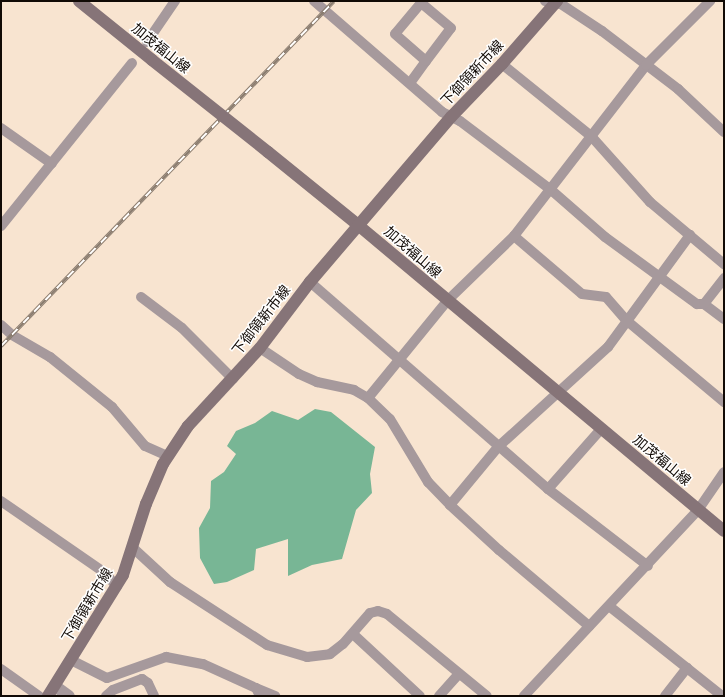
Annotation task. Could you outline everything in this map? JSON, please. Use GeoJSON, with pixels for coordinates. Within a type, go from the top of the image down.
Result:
{"type":"FeatureCollection","features":[{"type":"Feature","properties":{"kind":"main road","name":"加茂福山線"},"geometry":{"type":"LineString","coordinates":[[79,1],[358,224],[724,531]]}},
{"type":"Feature","properties":{"kind":"main road","name":"下御領新市線"},"geometry":{"type":"LineString","coordinates":[[51,691],[117,587],[146,504],[167,456],[188,426],[260,348],[310,282],[358,224],[451,117],[502,64],[552,2]]}},
{"type":"Feature","properties":{"kind":"street"},"geometry":{"type":"LineString","coordinates":[[147,42],[175,1]]}},
{"type":"Feature","properties":{"kind":"street"},"geometry":{"type":"LineString","coordinates":[[314,1],[442,112],[550,189],[605,237],[697,304],[704,304],[724,319]]}},
{"type":"Feature","properties":{"kind":"street"},"geometry":{"type":"LineString","coordinates":[[368,398],[448,301],[514,236],[646,65],[710,1]]}},
{"type":"Feature","properties":{"kind":"street"},"geometry":{"type":"LineString","coordinates":[[552,2],[602,31],[678,89],[724,132]]}},
{"type":"Feature","properties":{"kind":"street"},"geometry":{"type":"LineString","coordinates":[[410,83],[451,28],[421,3],[395,34],[426,61]]}},
{"type":"Feature","properties":{"kind":"street"},"geometry":{"type":"LineString","coordinates":[[1,226],[132,64]]}},
{"type":"Feature","properties":{"kind":"street"},"geometry":{"type":"LineString","coordinates":[[502,64],[591,136],[650,202],[724,264]]}},
{"type":"Feature","properties":{"kind":"street"},"geometry":{"type":"LineString","coordinates":[[1,128],[52,164]]}},
{"type":"Feature","properties":{"kind":"street"},"geometry":{"type":"LineString","coordinates":[[450,505],[498,447],[608,347],[626,320],[690,235]]}},
{"type":"Feature","properties":{"kind":"street"},"geometry":{"type":"LineString","coordinates":[[514,236],[582,294],[606,297],[626,320],[724,402]]}},
{"type":"Feature","properties":{"kind":"street"},"geometry":{"type":"LineString","coordinates":[[704,304],[724,278]]}},
{"type":"Feature","properties":{"kind":"street"},"geometry":{"type":"LineString","coordinates":[[310,282],[498,447],[548,489],[648,566]]}},
{"type":"Feature","properties":{"kind":"street"},"geometry":{"type":"LineString","coordinates":[[141,297],[182,328],[233,379]]}},
{"type":"Feature","properties":{"kind":"street"},"geometry":{"type":"LineString","coordinates":[[1,325],[12,335],[50,357],[112,407],[145,446],[167,456]]}},
{"type":"Feature","properties":{"kind":"street"},"geometry":{"type":"LineString","coordinates":[[260,348],[299,374],[317,382],[354,390],[368,398],[390,418],[428,482],[450,505],[498,550],[589,626]]}},
{"type":"Feature","properties":{"kind":"street"},"geometry":{"type":"LineString","coordinates":[[548,489],[601,429]]}},
{"type":"Feature","properties":{"kind":"street"},"geometry":{"type":"LineString","coordinates":[[524,696],[589,626],[648,566],[698,510],[724,472]]}},
{"type":"Feature","properties":{"kind":"street"},"geometry":{"type":"LineString","coordinates":[[1,501],[104,573],[117,587]]}},
{"type":"Feature","properties":{"kind":"street"},"geometry":{"type":"LineString","coordinates":[[132,547],[170,582],[267,645],[307,657],[320,657],[330,654],[353,634],[370,613],[378,611],[387,614],[487,696]]}},
{"type":"Feature","properties":{"kind":"street"},"geometry":{"type":"LineString","coordinates":[[609,606],[722,696]]}},
{"type":"Feature","properties":{"kind":"street"},"geometry":{"type":"LineString","coordinates":[[353,634],[420,696]]}},
{"type":"Feature","properties":{"kind":"street"},"geometry":{"type":"LineString","coordinates":[[71,660],[107,678],[166,657],[203,664],[258,692],[275,696]]}},
{"type":"Feature","properties":{"kind":"street"},"geometry":{"type":"LineString","coordinates":[[665,696],[687,668]]}},
{"type":"Feature","properties":{"kind":"street"},"geometry":{"type":"LineString","coordinates":[[1,670],[39,696]]}},
{"type":"Feature","properties":{"kind":"street"},"geometry":{"type":"LineString","coordinates":[[439,696],[459,674]]}},
{"type":"Feature","properties":{"kind":"street"},"geometry":{"type":"LineString","coordinates":[[106,696],[114,690],[142,679],[148,683],[154,696]]}},
{"type":"Feature","properties":{"kind":"street"},"geometry":{"type":"LineString","coordinates":[[51,691],[70,696]]}},
{"type":"Feature","properties":{"kind":"green space"},"geometry":{"type":"Polygon","coordinates":[[[315,409],[331,412],[375,447],[370,474],[372,493],[356,510],[342,559],[312,565],[288,576],[288,539],[256,549],[254,570],[227,582],[214,584],[200,558],[199,528],[210,508],[211,481],[224,472],[236,454],[227,446],[236,431],[255,423],[272,411],[298,420],[315,409]]]}},
{"type":"Feature","properties":{"kind":"railway"},"geometry":{"type":"LineString","coordinates":[[1,346],[334,1]]}}]}
